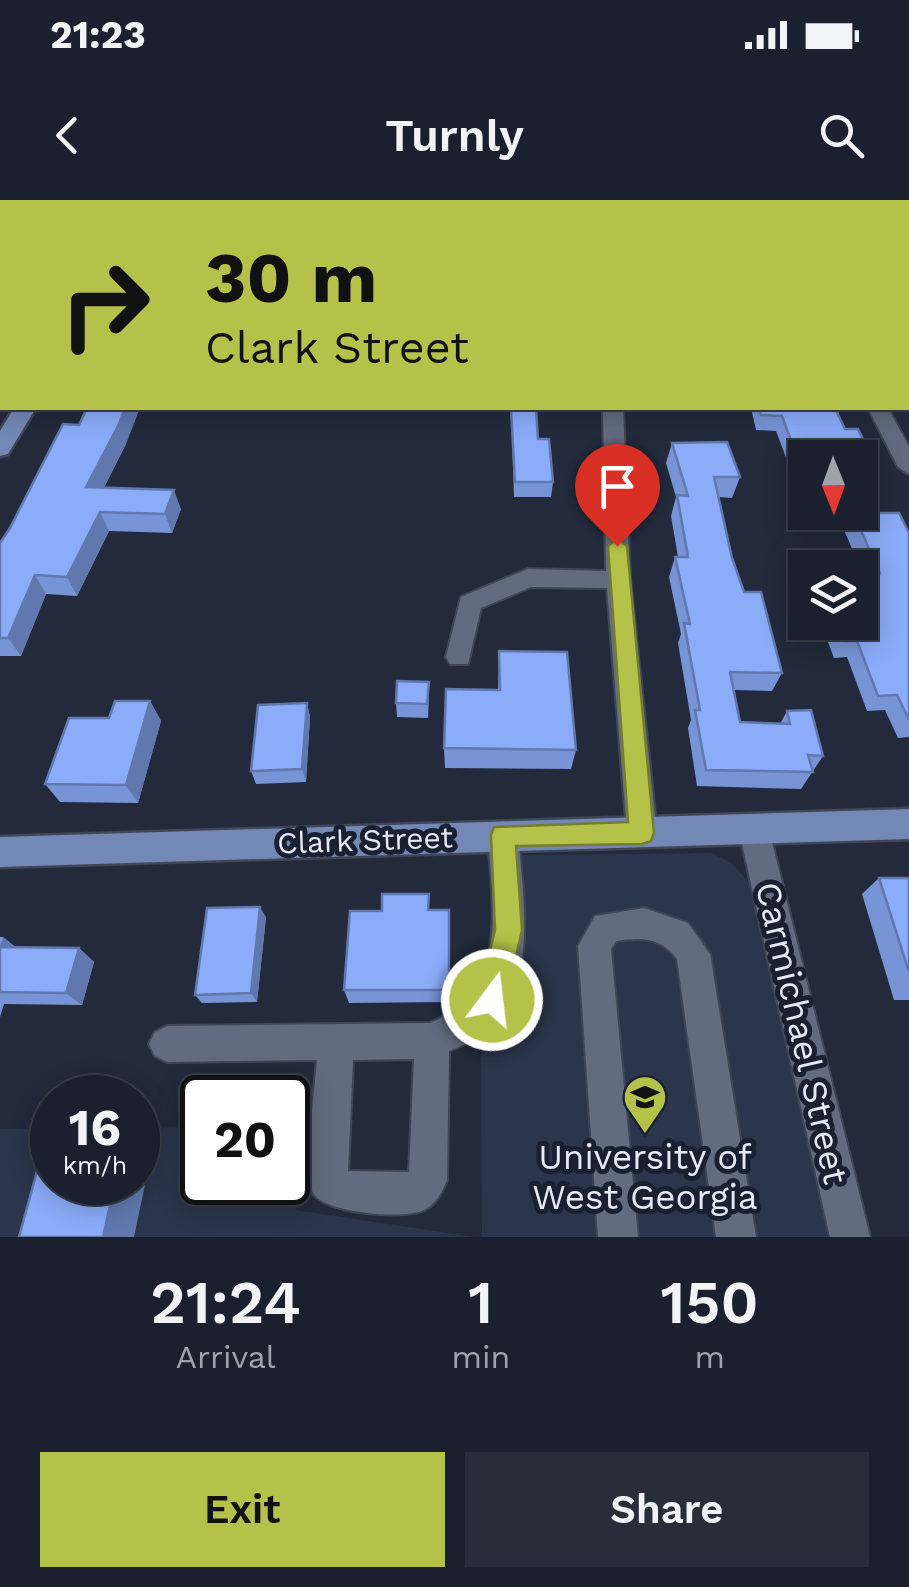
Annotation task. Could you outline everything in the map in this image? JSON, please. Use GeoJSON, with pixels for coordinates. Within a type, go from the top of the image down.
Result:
{"type":"FeatureCollection","features":[{"type":"Feature","properties":{"kind":"main road"},"geometry":{"type":"LineString","coordinates":[[0,449],[25,410]]}},
{"type":"Feature","properties":{"kind":"main road","name":"Clark Street"},"geometry":{"type":"LineString","coordinates":[[0,852],[909,824]]}},
{"type":"Feature","properties":{"kind":"street"},"geometry":{"type":"LineString","coordinates":[[613,410],[618,580],[642,833]]}},
{"type":"Feature","properties":{"kind":"street"},"geometry":{"type":"LineString","coordinates":[[879,410],[909,467]]}},
{"type":"Feature","properties":{"kind":"street"},"geometry":{"type":"LineString","coordinates":[[459,656],[470,603],[528,578],[618,580]]}},
{"type":"Feature","properties":{"kind":"street","name":"Carmichael Street"},"geometry":{"type":"LineString","coordinates":[[754,830],[850,1237]]}},
{"type":"Feature","properties":{"kind":"street"},"geometry":{"type":"LineString","coordinates":[[167,1044],[432,1041],[470,1022],[492,1000],[508,930],[503,835]]}},
{"type":"Feature","properties":{"kind":"street"},"geometry":{"type":"LineString","coordinates":[[618,1237],[594,946],[606,927],[630,922],[664,925],[684,937],[693,954],[736,1237]]}},
{"type":"Feature","properties":{"kind":"street"},"geometry":{"type":"LineString","coordinates":[[336,1042],[328,1182],[336,1190],[416,1194],[428,1180],[432,1041]]}},
{"type":"Feature","properties":{"kind":"shaded area","name":"University of West Georgia"},"geometry":{"type":"Polygon","coordinates":[[[712,853],[733,864],[752,886],[831,1237],[482,1237],[481,1033],[511,1002],[525,940],[522,855],[712,853]]]}},
{"type":"Feature","properties":{"kind":"shaded area","name":"University of West Georgia"},"geometry":{"type":"Polygon","coordinates":[[[180,1127],[180,1205],[297,1205],[296,1210],[474,1237],[0,1237],[0,1129],[30,1128],[30,1205],[160,1205],[160,1128],[180,1127]]]}},
{"type":"Feature","properties":{"kind":"building"},"geometry":{"type":"Polygon","coordinates":[[[86,410],[124,410],[86,487],[174,490],[165,514],[100,512],[67,577],[35,575],[8,638],[0,638],[0,543],[63,424],[79,425],[86,410]]]}},
{"type":"Feature","properties":{"kind":"building"},"geometry":{"type":"Polygon","coordinates":[[[511,410],[536,410],[538,439],[549,439],[553,482],[515,482],[511,410]]]}},
{"type":"Feature","properties":{"kind":"building"},"geometry":{"type":"Polygon","coordinates":[[[760,410],[836,410],[845,429],[858,429],[864,440],[791,440],[782,416],[761,415],[760,410]]]}},
{"type":"Feature","properties":{"kind":"building"},"geometry":{"type":"Polygon","coordinates":[[[727,442],[740,477],[714,477],[732,558],[744,592],[761,592],[782,673],[730,672],[740,722],[790,724],[787,711],[811,710],[823,756],[808,755],[813,772],[706,770],[684,623],[690,624],[675,557],[688,557],[677,495],[688,496],[672,443],[727,442]]]}},
{"type":"Feature","properties":{"kind":"building"},"geometry":{"type":"Polygon","coordinates":[[[878,513],[899,513],[909,533],[909,720],[897,695],[878,696],[857,641],[844,640],[878,640],[878,550],[870,550],[861,530],[878,530],[878,513]]]}},
{"type":"Feature","properties":{"kind":"building"},"geometry":{"type":"Polygon","coordinates":[[[499,651],[567,652],[576,750],[444,748],[446,689],[500,690],[499,651]]]}},
{"type":"Feature","properties":{"kind":"building"},"geometry":{"type":"Polygon","coordinates":[[[397,681],[429,682],[427,704],[396,703],[397,681]]]}},
{"type":"Feature","properties":{"kind":"building"},"geometry":{"type":"Polygon","coordinates":[[[115,701],[150,701],[126,785],[45,784],[69,718],[109,718],[115,701]]]}},
{"type":"Feature","properties":{"kind":"building"},"geometry":{"type":"Polygon","coordinates":[[[307,703],[302,769],[251,771],[258,705],[307,703]]]}},
{"type":"Feature","properties":{"kind":"building"},"geometry":{"type":"Polygon","coordinates":[[[879,878],[909,878],[909,972],[879,878]]]}},
{"type":"Feature","properties":{"kind":"building"},"geometry":{"type":"Polygon","coordinates":[[[382,894],[429,894],[428,910],[449,910],[449,990],[344,990],[350,911],[382,911],[382,894]]]}},
{"type":"Feature","properties":{"kind":"building"},"geometry":{"type":"Polygon","coordinates":[[[260,907],[251,993],[195,995],[207,908],[260,907]]]}},
{"type":"Feature","properties":{"kind":"building"},"geometry":{"type":"Polygon","coordinates":[[[0,947],[79,948],[66,993],[0,992],[0,947]]]}},
{"type":"Feature","properties":{"kind":"building"},"geometry":{"type":"Polygon","coordinates":[[[30,1197],[30,1205],[110,1205],[103,1237],[19,1237],[30,1197]]]}},
{"type":"Feature","properties":{"kind":"place","name":"University of West Georgia"},"geometry":{"type":"Point","coordinates":[645,1135]}},
{"type":"Feature","properties":{"kind":"route"},"geometry":{"type":"LineString","coordinates":[[492,1000],[508,930],[503,835],[642,833],[617,546]]}}]}
